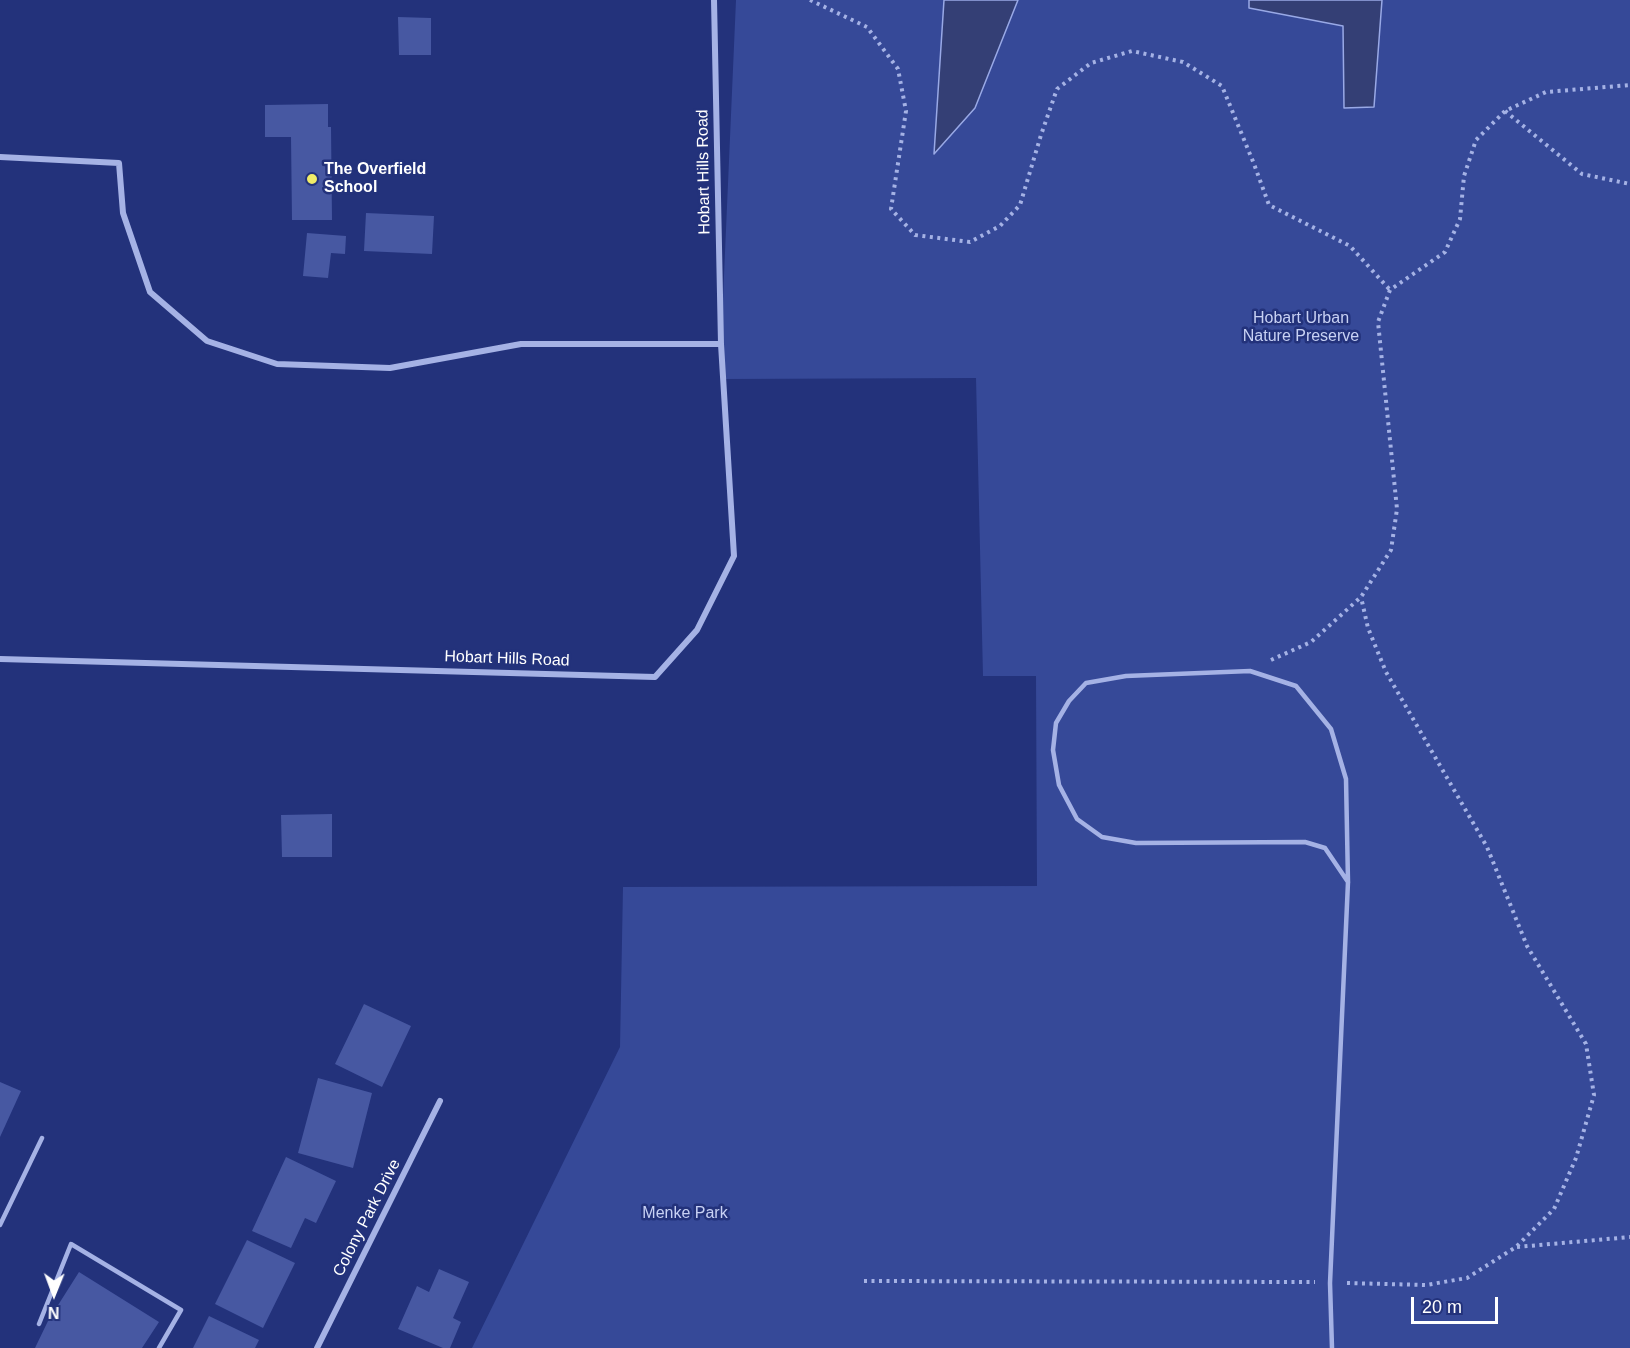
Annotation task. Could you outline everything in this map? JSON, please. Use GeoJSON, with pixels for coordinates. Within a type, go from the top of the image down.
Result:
{"type":"FeatureCollection","features":[{"type":"Feature","properties":{"kind":"street","name":"Hobart Hills Road"},"geometry":{"type":"LineString","coordinates":[[0,659],[655,677],[697,630],[734,556],[721,344],[714,0]]}},
{"type":"Feature","properties":{"kind":"street"},"geometry":{"type":"LineString","coordinates":[[0,157],[119,163],[123,213],[150,292],[207,340],[277,364],[390,368],[521,344],[721,344]]}},
{"type":"Feature","properties":{"kind":"street","name":"Colony Park Drive"},"geometry":{"type":"LineString","coordinates":[[317,1348],[440,1101]]}},
{"type":"Feature","properties":{"kind":"lane"},"geometry":{"type":"LineString","coordinates":[[1332,1348],[1330,1282],[1348,882],[1346,779],[1331,729],[1296,686],[1250,671],[1126,676],[1086,683],[1069,701],[1056,723],[1053,750],[1059,785],[1077,819],[1102,837],[1136,843],[1305,842],[1325,848],[1348,882]]}},
{"type":"Feature","properties":{"kind":"lane"},"geometry":{"type":"LineString","coordinates":[[0,1225],[42,1138]]}},
{"type":"Feature","properties":{"kind":"lane"},"geometry":{"type":"LineString","coordinates":[[39,1324],[71,1244],[181,1310],[159,1348]]}},
{"type":"Feature","properties":{"kind":"path"},"geometry":{"type":"LineString","coordinates":[[810,0],[867,27],[898,69],[906,111],[891,209],[915,234],[970,242],[1000,226],[1020,205],[1041,135],[1058,89],[1091,63],[1132,51],[1183,62],[1222,87],[1269,205],[1350,246],[1390,290]]}},
{"type":"Feature","properties":{"kind":"path"},"geometry":{"type":"LineString","coordinates":[[1250,671],[1311,642],[1361,597],[1391,550],[1397,509],[1378,322],[1390,290],[1445,252],[1460,219],[1464,176],[1476,140],[1506,111],[1546,92],[1630,85]]}},
{"type":"Feature","properties":{"kind":"path"},"geometry":{"type":"LineString","coordinates":[[1506,111],[1582,174],[1630,184]]}},
{"type":"Feature","properties":{"kind":"path"},"geometry":{"type":"LineString","coordinates":[[1516,1247],[1630,1237]]}},
{"type":"Feature","properties":{"kind":"green space","name":"Hobart Urban Nature Preserve"},"geometry":{"type":"Polygon","coordinates":[[[736,0],[1630,0],[1630,1348],[472,1348],[620,1047],[623,887],[1037,886],[1036,676],[983,676],[976,378],[723,379],[721,344],[736,0]]]}},
{"type":"Feature","properties":{"kind":"shaded area"},"geometry":{"type":"Polygon","coordinates":[[[944,0],[1018,0],[975,108],[934,154],[944,0]]]}},
{"type":"Feature","properties":{"kind":"shaded area"},"geometry":{"type":"Polygon","coordinates":[[[1249,0],[1382,0],[1374,107],[1344,108],[1343,26],[1249,8],[1249,0]]]}},
{"type":"Feature","properties":{"kind":"building"},"geometry":{"type":"Polygon","coordinates":[[[398,17],[431,18],[431,55],[399,55],[398,17]]]}},
{"type":"Feature","properties":{"kind":"building","name":"The Overfield School"},"geometry":{"type":"Polygon","coordinates":[[[328,104],[328,127],[331,127],[332,220],[292,220],[291,137],[265,137],[265,105],[328,104]]]}},
{"type":"Feature","properties":{"kind":"building"},"geometry":{"type":"Polygon","coordinates":[[[366,213],[434,216],[432,254],[364,251],[366,213]]]}},
{"type":"Feature","properties":{"kind":"building"},"geometry":{"type":"Polygon","coordinates":[[[307,233],[346,236],[345,254],[331,253],[328,278],[303,276],[307,233]]]}},
{"type":"Feature","properties":{"kind":"building"},"geometry":{"type":"Polygon","coordinates":[[[332,814],[332,857],[282,857],[281,815],[332,814]]]}},
{"type":"Feature","properties":{"kind":"building"},"geometry":{"type":"Polygon","coordinates":[[[364,1004],[411,1026],[382,1087],[335,1064],[364,1004]]]}},
{"type":"Feature","properties":{"kind":"building"},"geometry":{"type":"Polygon","coordinates":[[[318,1078],[372,1093],[353,1168],[298,1153],[318,1078]]]}},
{"type":"Feature","properties":{"kind":"building"},"geometry":{"type":"Polygon","coordinates":[[[0,1082],[21,1091],[0,1137],[0,1082]]]}},
{"type":"Feature","properties":{"kind":"building"},"geometry":{"type":"Polygon","coordinates":[[[286,1157],[336,1181],[316,1223],[305,1218],[291,1248],[252,1231],[286,1157]]]}},
{"type":"Feature","properties":{"kind":"building"},"geometry":{"type":"Polygon","coordinates":[[[247,1240],[295,1263],[263,1328],[215,1304],[247,1240]]]}},
{"type":"Feature","properties":{"kind":"building"},"geometry":{"type":"Polygon","coordinates":[[[439,1269],[469,1282],[453,1318],[461,1322],[450,1348],[443,1348],[398,1329],[417,1286],[429,1292],[439,1269]]]}},
{"type":"Feature","properties":{"kind":"building"},"geometry":{"type":"Polygon","coordinates":[[[79,1272],[159,1322],[142,1348],[35,1348],[48,1321],[79,1272]]]}},
{"type":"Feature","properties":{"kind":"building"},"geometry":{"type":"Polygon","coordinates":[[[209,1316],[259,1340],[255,1348],[193,1348],[209,1316]]]}},
{"type":"Feature","properties":{"kind":"place","name":"The Overfield School"},"geometry":{"type":"Point","coordinates":[312,179]}},
{"type":"Feature","properties":{"kind":"park label","name":"Menke Park"},"geometry":{"type":"Point","coordinates":[685,1214]}}]}
